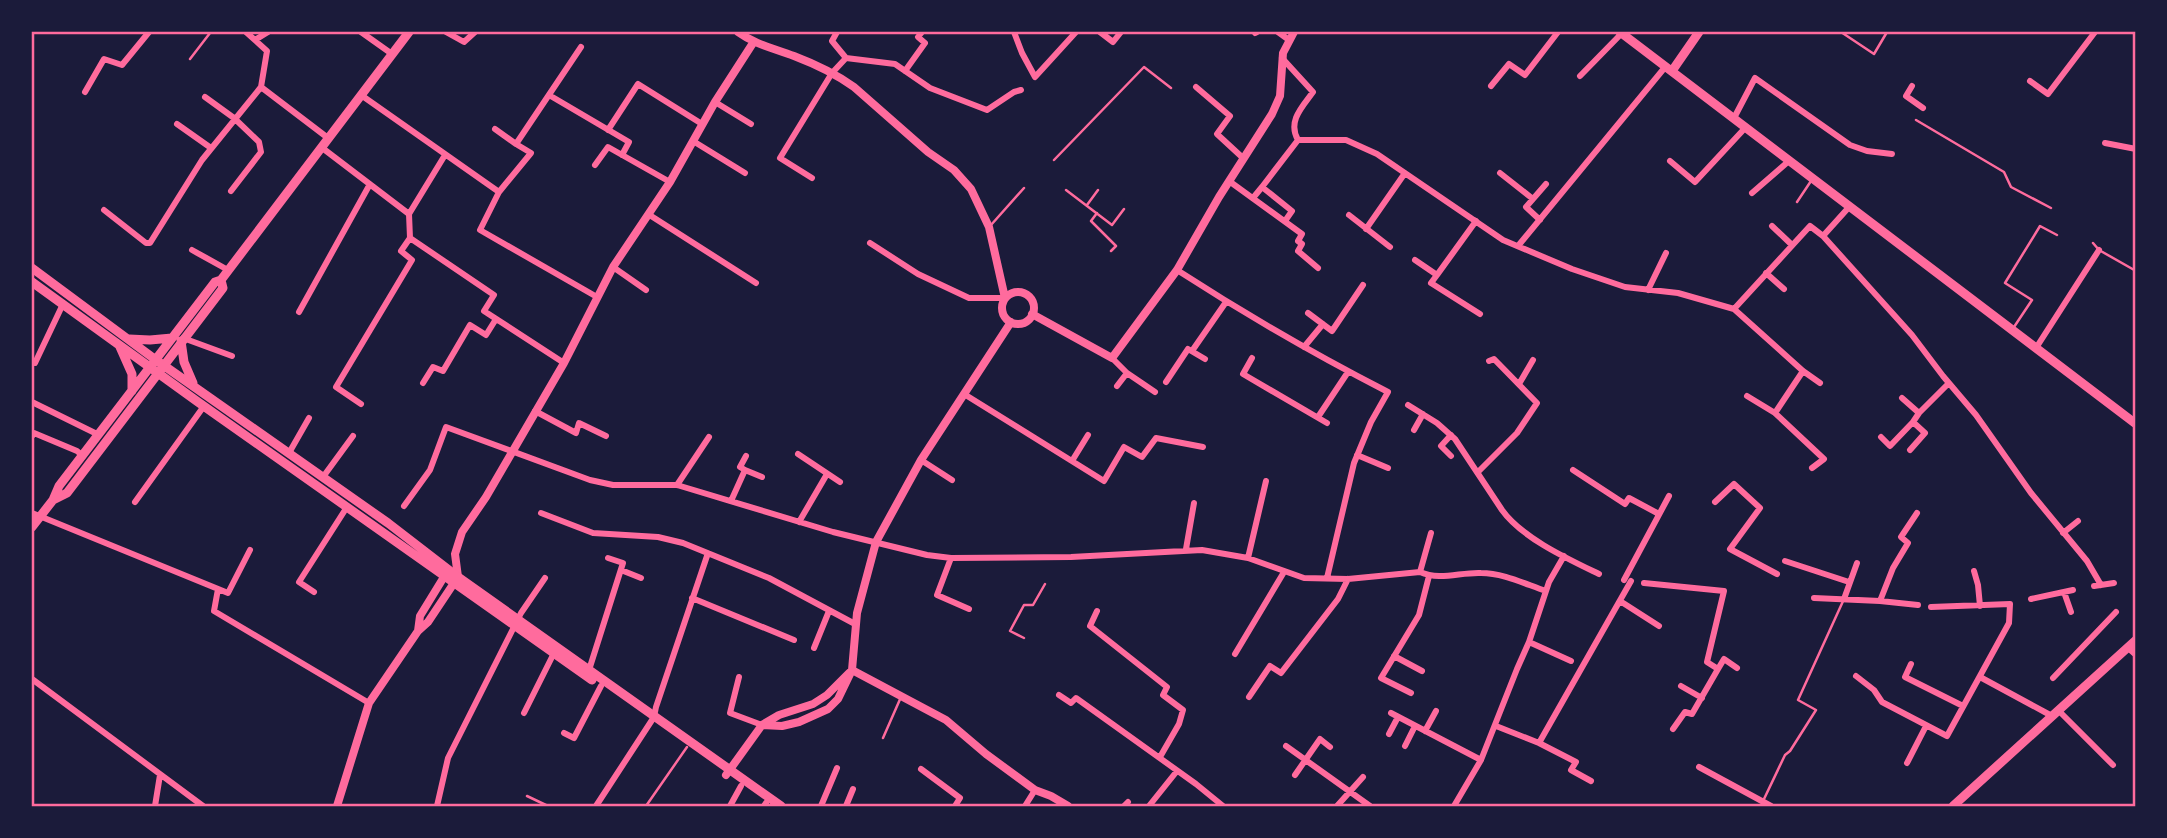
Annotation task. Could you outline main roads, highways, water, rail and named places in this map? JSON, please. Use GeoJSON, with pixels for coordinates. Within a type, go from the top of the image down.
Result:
{"type":"FeatureCollection","features":[{"type":"Feature","properties":{"kind":"main road"},"geometry":{"type":"LineString","coordinates":[[53,500],[59,486],[132,391],[157,367],[223,288],[221,280],[228,270],[409,32]]}},
{"type":"Feature","properties":{"kind":"main road"},"geometry":{"type":"LineString","coordinates":[[1622,32],[2136,424]]}},
{"type":"Feature","properties":{"kind":"main road"},"geometry":{"type":"LineString","coordinates":[[1669,68],[1699,32]]}},
{"type":"Feature","properties":{"kind":"main road"},"geometry":{"type":"LineString","coordinates":[[32,268],[157,367],[196,388],[388,523],[456,580],[589,670],[767,805]]}},
{"type":"Feature","properties":{"kind":"main road"},"geometry":{"type":"LineString","coordinates":[[32,282],[123,342],[179,339]]}},
{"type":"Feature","properties":{"kind":"main road"},"geometry":{"type":"LineString","coordinates":[[179,339],[187,370],[196,388]]}},
{"type":"Feature","properties":{"kind":"main road"},"geometry":{"type":"LineString","coordinates":[[123,342],[132,374],[132,391]]}},
{"type":"Feature","properties":{"kind":"main road"},"geometry":{"type":"LineString","coordinates":[[157,367],[173,384],[347,507],[447,573]]}},
{"type":"Feature","properties":{"kind":"main road"},"geometry":{"type":"LineString","coordinates":[[32,527],[36,515],[53,500],[67,493],[144,391],[157,367]]}},
{"type":"Feature","properties":{"kind":"main road"},"geometry":{"type":"LineString","coordinates":[[144,391],[158,385],[173,384]]}},
{"type":"Feature","properties":{"kind":"main road"},"geometry":{"type":"LineString","coordinates":[[517,623],[554,653],[653,719],[687,747],[780,807]]}},
{"type":"Feature","properties":{"kind":"main road"},"geometry":{"type":"LineString","coordinates":[[1953,807],[2136,640]]}}]}
